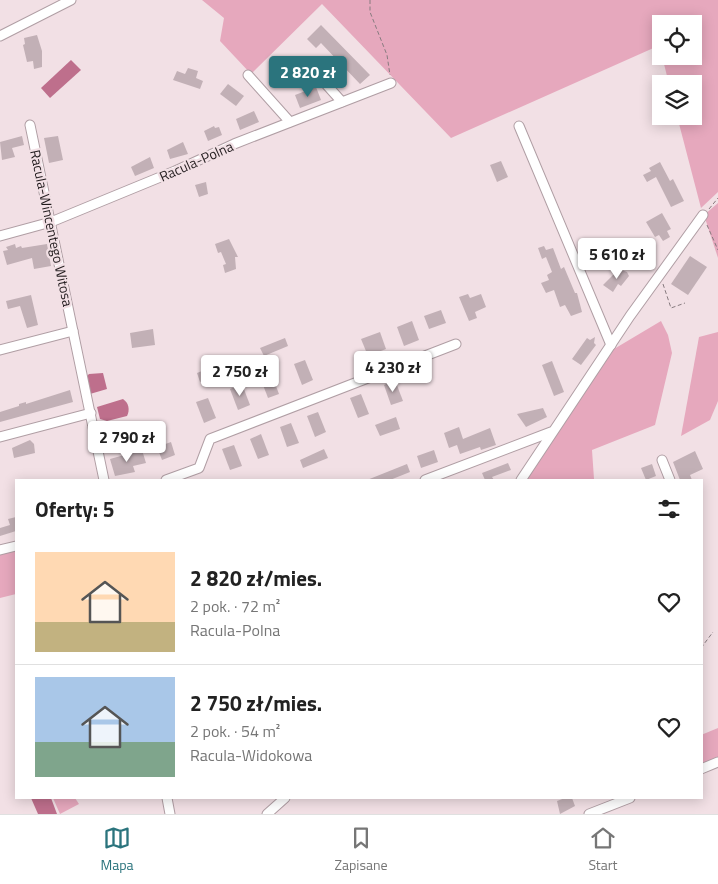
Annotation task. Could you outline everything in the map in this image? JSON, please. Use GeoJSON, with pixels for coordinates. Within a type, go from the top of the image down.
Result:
{"type":"FeatureCollection","features":[{"type":"Feature","properties":{"kind":"street"},"geometry":{"type":"LineString","coordinates":[[0,36],[71,0]]}},
{"type":"Feature","properties":{"kind":"street"},"geometry":{"type":"LineString","coordinates":[[308,64],[342,102]]}},
{"type":"Feature","properties":{"kind":"street"},"geometry":{"type":"LineString","coordinates":[[248,75],[290,122]]}},
{"type":"Feature","properties":{"kind":"street","name":"Racula-Polna"},"geometry":{"type":"LineString","coordinates":[[0,236],[51,222],[290,122],[391,83]]}},
{"type":"Feature","properties":{"kind":"street","name":"Racula-Wincentego Witosa"},"geometry":{"type":"LineString","coordinates":[[30,125],[104,479]]}},
{"type":"Feature","properties":{"kind":"street"},"geometry":{"type":"LineString","coordinates":[[519,126],[610,345]]}},
{"type":"Feature","properties":{"kind":"street"},"geometry":{"type":"LineString","coordinates":[[522,479],[610,345],[703,215]]}},
{"type":"Feature","properties":{"kind":"street"},"geometry":{"type":"LineString","coordinates":[[0,350],[73,331]]}},
{"type":"Feature","properties":{"kind":"street"},"geometry":{"type":"LineString","coordinates":[[169,479],[199,468],[210,439],[456,344]]}},
{"type":"Feature","properties":{"kind":"street"},"geometry":{"type":"LineString","coordinates":[[0,437],[91,413]]}},
{"type":"Feature","properties":{"kind":"street"},"geometry":{"type":"LineString","coordinates":[[428,479],[552,432]]}},
{"type":"Feature","properties":{"kind":"street"},"geometry":{"type":"LineString","coordinates":[[662,460],[670,479]]}},
{"type":"Feature","properties":{"kind":"street"},"geometry":{"type":"LineString","coordinates":[[0,550],[15,546]]}},
{"type":"Feature","properties":{"kind":"street"},"geometry":{"type":"LineString","coordinates":[[703,768],[718,762]]}},
{"type":"Feature","properties":{"kind":"street"},"geometry":{"type":"LineString","coordinates":[[167,799],[170,814]]}},
{"type":"Feature","properties":{"kind":"street"},"geometry":{"type":"LineString","coordinates":[[267,814],[283,799]]}},
{"type":"Feature","properties":{"kind":"street"},"geometry":{"type":"LineString","coordinates":[[590,814],[628,799]]}},
{"type":"Feature","properties":{"kind":"path"},"geometry":{"type":"LineString","coordinates":[[370,0],[370,12],[387,55],[391,83]]}},
{"type":"Feature","properties":{"kind":"path"},"geometry":{"type":"LineString","coordinates":[[718,198],[703,215],[718,250]]}},
{"type":"Feature","properties":{"kind":"path"},"geometry":{"type":"LineString","coordinates":[[660,275],[671,308],[684,303]]}},
{"type":"Feature","properties":{"kind":"path"},"geometry":{"type":"LineString","coordinates":[[703,645],[713,632]]}},
{"type":"Feature","properties":{"kind":"shaded area"},"geometry":{"type":"Polygon","coordinates":[[[202,0],[718,0],[718,192],[701,208],[679,125],[702,125],[702,75],[667,75],[664,65],[702,65],[702,15],[652,15],[652,49],[451,138],[322,4],[251,74],[220,41],[224,18],[202,0]]]}},
{"type":"Feature","properties":{"kind":"shaded area"},"geometry":{"type":"Polygon","coordinates":[[[71,60],[81,70],[50,98],[41,88],[71,60]]]}},
{"type":"Feature","properties":{"kind":"shaded area"},"geometry":{"type":"Polygon","coordinates":[[[718,203],[718,258],[704,215],[718,203]]]}},
{"type":"Feature","properties":{"kind":"shaded area"},"geometry":{"type":"Polygon","coordinates":[[[661,321],[668,335],[672,353],[655,425],[592,450],[594,479],[527,479],[614,349],[661,321]]]}},
{"type":"Feature","properties":{"kind":"shaded area"},"geometry":{"type":"Polygon","coordinates":[[[718,332],[718,401],[710,420],[681,436],[699,337],[718,332]]]}},
{"type":"Feature","properties":{"kind":"shaded area"},"geometry":{"type":"Polygon","coordinates":[[[103,373],[107,389],[90,394],[86,377],[89,374],[103,373]]]}},
{"type":"Feature","properties":{"kind":"shaded area"},"geometry":{"type":"Polygon","coordinates":[[[123,399],[127,402],[127,416],[107,421],[100,419],[97,407],[123,399]]]}},
{"type":"Feature","properties":{"kind":"shaded area"},"geometry":{"type":"Polygon","coordinates":[[[15,548],[15,594],[0,598],[0,552],[15,548]]]}},
{"type":"Feature","properties":{"kind":"shaded area"},"geometry":{"type":"Polygon","coordinates":[[[718,728],[718,759],[703,765],[703,734],[718,728]]]}},
{"type":"Feature","properties":{"kind":"shaded area"},"geometry":{"type":"Polygon","coordinates":[[[31,799],[51,799],[57,814],[38,814],[31,799]]]}},
{"type":"Feature","properties":{"kind":"shaded area"},"geometry":{"type":"Polygon","coordinates":[[[53,799],[76,799],[79,804],[60,814],[53,799]]]}},
{"type":"Feature","properties":{"kind":"building"},"geometry":{"type":"Polygon","coordinates":[[[321,25],[370,75],[360,84],[321,43],[316,48],[307,39],[321,25]]]}},
{"type":"Feature","properties":{"kind":"building"},"geometry":{"type":"Polygon","coordinates":[[[37,35],[42,51],[42,67],[34,69],[33,61],[27,62],[23,45],[25,44],[24,38],[37,35]]]}},
{"type":"Feature","properties":{"kind":"building"},"geometry":{"type":"Polygon","coordinates":[[[285,61],[294,70],[280,85],[271,75],[285,61]]]}},
{"type":"Feature","properties":{"kind":"building"},"geometry":{"type":"Polygon","coordinates":[[[188,68],[198,71],[196,78],[203,81],[200,89],[173,80],[177,71],[185,74],[188,68]]]}},
{"type":"Feature","properties":{"kind":"building"},"geometry":{"type":"Polygon","coordinates":[[[228,84],[244,96],[236,106],[220,94],[228,84]]]}},
{"type":"Feature","properties":{"kind":"building"},"geometry":{"type":"Polygon","coordinates":[[[316,87],[321,100],[300,108],[295,95],[316,87]]]}},
{"type":"Feature","properties":{"kind":"building"},"geometry":{"type":"Polygon","coordinates":[[[254,111],[259,122],[240,130],[236,119],[254,111]]]}},
{"type":"Feature","properties":{"kind":"building"},"geometry":{"type":"Polygon","coordinates":[[[214,126],[215,128],[219,127],[222,135],[208,141],[204,131],[214,126]]]}},
{"type":"Feature","properties":{"kind":"building"},"geometry":{"type":"Polygon","coordinates":[[[22,136],[24,145],[12,148],[15,157],[2,160],[0,142],[22,136]]]}},
{"type":"Feature","properties":{"kind":"building"},"geometry":{"type":"Polygon","coordinates":[[[58,136],[63,160],[49,163],[44,138],[58,136]]]}},
{"type":"Feature","properties":{"kind":"building"},"geometry":{"type":"Polygon","coordinates":[[[183,142],[188,154],[170,159],[167,150],[183,142]]]}},
{"type":"Feature","properties":{"kind":"building"},"geometry":{"type":"Polygon","coordinates":[[[150,157],[154,168],[135,176],[131,167],[150,157]]]}},
{"type":"Feature","properties":{"kind":"building"},"geometry":{"type":"Polygon","coordinates":[[[501,161],[508,177],[497,182],[490,165],[501,161]]]}},
{"type":"Feature","properties":{"kind":"building"},"geometry":{"type":"Polygon","coordinates":[[[660,162],[670,181],[673,179],[684,201],[671,207],[656,177],[647,182],[643,175],[651,171],[649,168],[660,162]]]}},
{"type":"Feature","properties":{"kind":"building"},"geometry":{"type":"Polygon","coordinates":[[[206,182],[208,194],[199,197],[195,185],[206,182]]]}},
{"type":"Feature","properties":{"kind":"building"},"geometry":{"type":"Polygon","coordinates":[[[662,213],[671,229],[667,231],[670,237],[663,241],[659,235],[655,237],[646,222],[662,213]]]}},
{"type":"Feature","properties":{"kind":"building"},"geometry":{"type":"Polygon","coordinates":[[[229,239],[238,257],[235,257],[236,269],[225,273],[223,265],[226,264],[221,252],[218,253],[215,244],[229,239]]]}},
{"type":"Feature","properties":{"kind":"building"},"geometry":{"type":"Polygon","coordinates":[[[15,244],[16,248],[21,246],[22,248],[47,244],[51,266],[34,269],[32,258],[7,265],[3,251],[8,250],[6,247],[15,244]]]}},
{"type":"Feature","properties":{"kind":"building"},"geometry":{"type":"Polygon","coordinates":[[[544,246],[546,250],[553,248],[561,269],[564,267],[575,293],[577,293],[582,312],[571,316],[565,305],[560,307],[554,290],[546,293],[541,283],[549,280],[547,275],[552,272],[546,257],[542,259],[538,248],[544,246]]]}},
{"type":"Feature","properties":{"kind":"building"},"geometry":{"type":"Polygon","coordinates":[[[690,256],[707,267],[688,295],[671,284],[690,256]]]}},
{"type":"Feature","properties":{"kind":"building"},"geometry":{"type":"Polygon","coordinates":[[[619,269],[627,272],[629,276],[621,286],[618,284],[613,292],[603,285],[619,269]]]}},
{"type":"Feature","properties":{"kind":"building"},"geometry":{"type":"Polygon","coordinates":[[[468,294],[470,298],[481,294],[486,307],[475,312],[477,318],[469,321],[459,297],[468,294]]]}},
{"type":"Feature","properties":{"kind":"building"},"geometry":{"type":"Polygon","coordinates":[[[31,295],[38,325],[27,328],[20,306],[8,309],[6,301],[31,295]]]}},
{"type":"Feature","properties":{"kind":"building"},"geometry":{"type":"Polygon","coordinates":[[[441,310],[446,323],[429,329],[424,316],[441,310]]]}},
{"type":"Feature","properties":{"kind":"building"},"geometry":{"type":"Polygon","coordinates":[[[412,321],[419,340],[404,346],[397,327],[412,321]]]}},
{"type":"Feature","properties":{"kind":"building"},"geometry":{"type":"Polygon","coordinates":[[[153,329],[155,345],[132,348],[130,333],[153,329]]]}},
{"type":"Feature","properties":{"kind":"building"},"geometry":{"type":"Polygon","coordinates":[[[380,332],[386,349],[368,356],[361,339],[380,332]]]}},
{"type":"Feature","properties":{"kind":"building"},"geometry":{"type":"Polygon","coordinates":[[[595,337],[594,343],[596,345],[581,365],[572,359],[587,338],[590,340],[595,337]]]}},
{"type":"Feature","properties":{"kind":"building"},"geometry":{"type":"Polygon","coordinates":[[[285,338],[288,346],[264,356],[260,348],[285,338]]]}},
{"type":"Feature","properties":{"kind":"building"},"geometry":{"type":"Polygon","coordinates":[[[305,360],[313,380],[302,385],[294,364],[305,360]]]}},
{"type":"Feature","properties":{"kind":"building"},"geometry":{"type":"Polygon","coordinates":[[[552,361],[564,392],[554,396],[542,365],[552,361]]]}},
{"type":"Feature","properties":{"kind":"building"},"geometry":{"type":"Polygon","coordinates":[[[222,363],[225,372],[200,382],[197,373],[222,363]]]}},
{"type":"Feature","properties":{"kind":"building"},"geometry":{"type":"Polygon","coordinates":[[[271,373],[279,394],[268,398],[260,377],[271,373]]]}},
{"type":"Feature","properties":{"kind":"building"},"geometry":{"type":"Polygon","coordinates":[[[395,380],[403,401],[391,405],[384,385],[395,380]]]}},
{"type":"Feature","properties":{"kind":"building"},"geometry":{"type":"Polygon","coordinates":[[[242,384],[250,405],[238,410],[230,389],[242,384]]]}},
{"type":"Feature","properties":{"kind":"building"},"geometry":{"type":"Polygon","coordinates":[[[70,390],[73,402],[0,422],[0,412],[19,406],[19,404],[26,402],[26,404],[70,390]]]}},
{"type":"Feature","properties":{"kind":"building"},"geometry":{"type":"Polygon","coordinates":[[[361,394],[369,414],[358,418],[350,398],[361,394]]]}},
{"type":"Feature","properties":{"kind":"building"},"geometry":{"type":"Polygon","coordinates":[[[208,398],[216,418],[204,423],[196,402],[208,398]]]}},
{"type":"Feature","properties":{"kind":"building"},"geometry":{"type":"Polygon","coordinates":[[[543,408],[547,417],[526,427],[517,414],[543,408]]]}},
{"type":"Feature","properties":{"kind":"building"},"geometry":{"type":"Polygon","coordinates":[[[318,412],[326,432],[315,437],[307,416],[318,412]]]}},
{"type":"Feature","properties":{"kind":"building"},"geometry":{"type":"Polygon","coordinates":[[[396,417],[400,429],[380,436],[375,425],[396,417]]]}},
{"type":"Feature","properties":{"kind":"building"},"geometry":{"type":"Polygon","coordinates":[[[291,423],[299,443],[287,447],[280,427],[291,423]]]}},
{"type":"Feature","properties":{"kind":"building"},"geometry":{"type":"Polygon","coordinates":[[[459,427],[463,439],[490,428],[496,445],[481,450],[480,447],[460,454],[457,445],[449,448],[444,433],[459,427]]]}},
{"type":"Feature","properties":{"kind":"building"},"geometry":{"type":"Polygon","coordinates":[[[261,434],[269,455],[258,459],[250,439],[261,434]]]}},
{"type":"Feature","properties":{"kind":"building"},"geometry":{"type":"Polygon","coordinates":[[[30,440],[34,444],[35,453],[14,458],[12,448],[30,440]]]}},
{"type":"Feature","properties":{"kind":"building"},"geometry":{"type":"Polygon","coordinates":[[[171,442],[175,455],[162,460],[157,447],[171,442]]]}},
{"type":"Feature","properties":{"kind":"building"},"geometry":{"type":"Polygon","coordinates":[[[234,445],[242,466],[230,470],[222,449],[234,445]]]}},
{"type":"Feature","properties":{"kind":"building"},"geometry":{"type":"Polygon","coordinates":[[[324,449],[328,458],[303,468],[300,460],[324,449]]]}},
{"type":"Feature","properties":{"kind":"building"},"geometry":{"type":"Polygon","coordinates":[[[142,450],[146,463],[133,466],[135,472],[115,476],[110,459],[142,450]]]}},
{"type":"Feature","properties":{"kind":"building"},"geometry":{"type":"Polygon","coordinates":[[[434,450],[438,462],[421,468],[417,456],[434,450]]]}},
{"type":"Feature","properties":{"kind":"building"},"geometry":{"type":"Polygon","coordinates":[[[695,451],[703,469],[690,475],[692,479],[680,479],[673,462],[695,451]]]}},
{"type":"Feature","properties":{"kind":"building"},"geometry":{"type":"Polygon","coordinates":[[[508,463],[511,470],[492,477],[493,479],[485,479],[482,473],[508,463]]]}},
{"type":"Feature","properties":{"kind":"building"},"geometry":{"type":"Polygon","coordinates":[[[407,464],[410,472],[392,479],[370,479],[407,464]]]}},
{"type":"Feature","properties":{"kind":"building"},"geometry":{"type":"Polygon","coordinates":[[[652,464],[656,476],[646,479],[641,468],[652,464]]]}},
{"type":"Feature","properties":{"kind":"building"},"geometry":{"type":"Polygon","coordinates":[[[15,517],[15,531],[0,536],[0,528],[10,525],[8,519],[15,517]]]}},
{"type":"Feature","properties":{"kind":"building"},"geometry":{"type":"Polygon","coordinates":[[[572,799],[575,806],[560,814],[557,801],[572,799]]]}}]}
